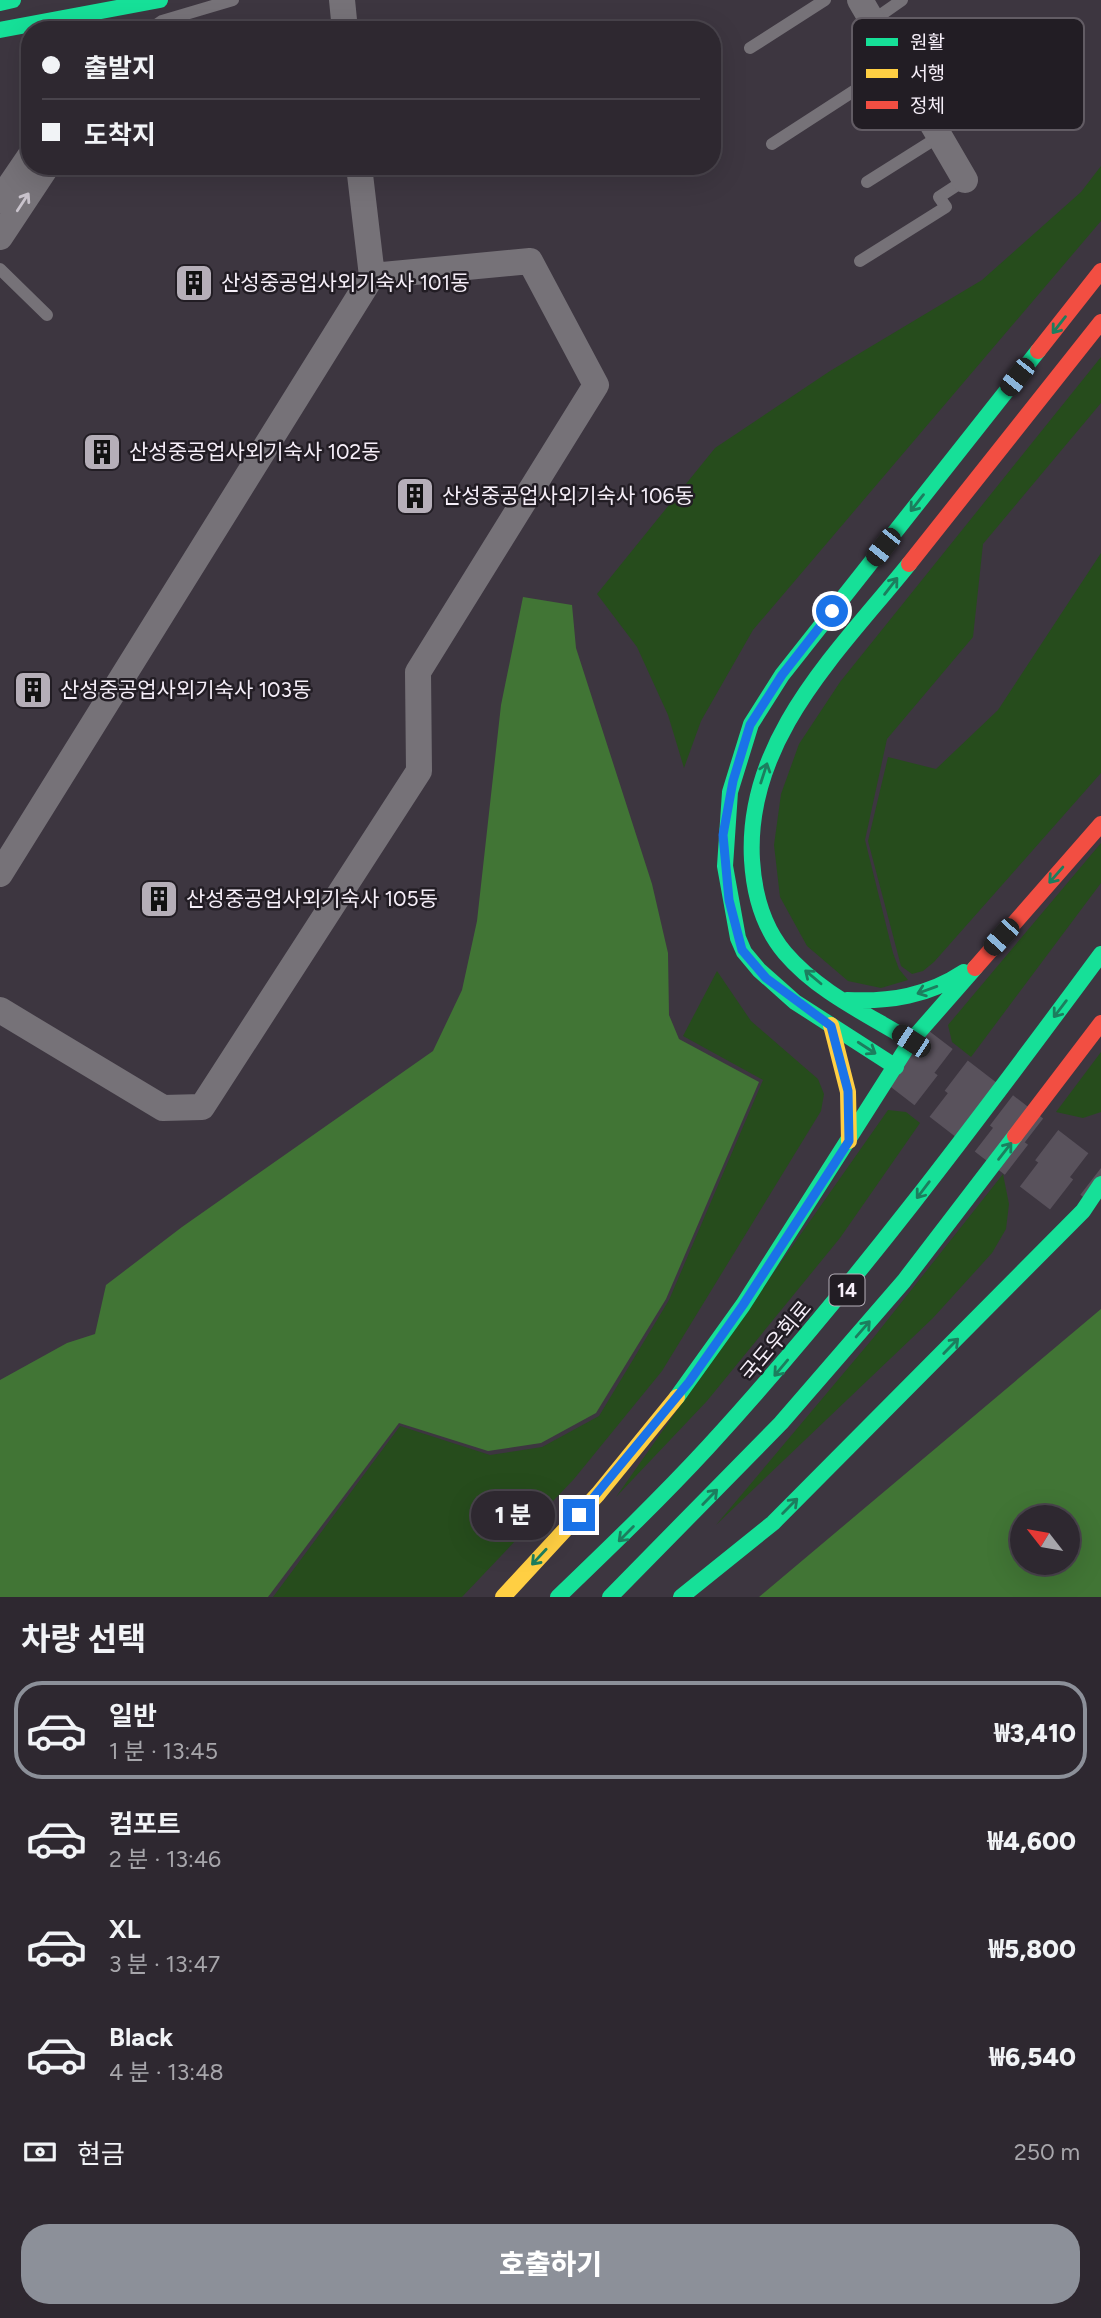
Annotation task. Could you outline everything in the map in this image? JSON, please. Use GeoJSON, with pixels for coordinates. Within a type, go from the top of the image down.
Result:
{"type":"FeatureCollection","features":[{"type":"Feature","properties":{"kind":"main road"},"geometry":{"type":"LineString","coordinates":[[0,3],[13,0]]}},
{"type":"Feature","properties":{"kind":"main road"},"geometry":{"type":"LineString","coordinates":[[58,21],[160,0]]}},
{"type":"Feature","properties":{"kind":"main road"},"geometry":{"type":"LineString","coordinates":[[0,31],[21,27]]}},
{"type":"Feature","properties":{"kind":"main road"},"geometry":{"type":"LineString","coordinates":[[896,1067],[831,1026],[766,978],[742,950],[729,900],[723,835],[733,781],[750,725],[782,675],[1101,271]]}},
{"type":"Feature","properties":{"kind":"main road"},"geometry":{"type":"LineString","coordinates":[[911,1041],[819,983],[785,953],[765,928],[756,891],[750,835],[762,779],[774,747],[814,683],[1101,322]]}},
{"type":"Feature","properties":{"kind":"main road"},"geometry":{"type":"LineString","coordinates":[[503,1597],[597,1494],[689,1382],[743,1305],[911,1041],[1101,824]]}},
{"type":"Feature","properties":{"kind":"main road","name":"국도우회로"},"geometry":{"type":"LineString","coordinates":[[558,1597],[625,1536],[755,1398],[857,1278],[1101,954]]}},
{"type":"Feature","properties":{"kind":"main road"},"geometry":{"type":"LineString","coordinates":[[847,1000],[886,1000],[922,993],[959,975],[985,956]]}},
{"type":"Feature","properties":{"kind":"main road","name":"14"},"geometry":{"type":"LineString","coordinates":[[610,1597],[781,1423],[904,1281],[1101,1023]]}},
{"type":"Feature","properties":{"kind":"main road"},"geometry":{"type":"LineString","coordinates":[[831,1026],[848,1091],[849,1141]]}},
{"type":"Feature","properties":{"kind":"main road"},"geometry":{"type":"LineString","coordinates":[[681,1597],[782,1513],[1083,1211],[1101,1184]]}},
{"type":"Feature","properties":{"kind":"street"},"geometry":{"type":"LineString","coordinates":[[342,0],[344,21]]}},
{"type":"Feature","properties":{"kind":"street"},"geometry":{"type":"LineString","coordinates":[[936,130],[965,180]]}},
{"type":"Feature","properties":{"kind":"street"},"geometry":{"type":"LineString","coordinates":[[0,200],[21,169]]}},
{"type":"Feature","properties":{"kind":"street"},"geometry":{"type":"LineString","coordinates":[[0,237],[41,175]]}},
{"type":"Feature","properties":{"kind":"street"},"geometry":{"type":"LineString","coordinates":[[0,874],[372,276],[360,175]]}},
{"type":"Feature","properties":{"kind":"street"},"geometry":{"type":"LineString","coordinates":[[0,1010],[163,1108],[202,1107],[419,771],[418,673],[596,385],[530,261],[372,276]]}},
{"type":"Feature","properties":{"kind":"lane"},"geometry":{"type":"LineString","coordinates":[[162,21],[233,0]]}},
{"type":"Feature","properties":{"kind":"lane"},"geometry":{"type":"LineString","coordinates":[[750,48],[825,0]]}},
{"type":"Feature","properties":{"kind":"lane"},"geometry":{"type":"LineString","coordinates":[[866,10],[902,0]]}},
{"type":"Feature","properties":{"kind":"lane"},"geometry":{"type":"LineString","coordinates":[[0,31],[21,34]]}},
{"type":"Feature","properties":{"kind":"lane"},"geometry":{"type":"LineString","coordinates":[[772,144],[852,92]]}},
{"type":"Feature","properties":{"kind":"lane"},"geometry":{"type":"LineString","coordinates":[[867,182],[940,136]]}},
{"type":"Feature","properties":{"kind":"lane"},"geometry":{"type":"LineString","coordinates":[[860,261],[946,207],[939,197],[965,180]]}},
{"type":"Feature","properties":{"kind":"lane"},"geometry":{"type":"LineString","coordinates":[[0,269],[47,315]]}},
{"type":"Feature","properties":{"kind":"green space"},"geometry":{"type":"Polygon","coordinates":[[[1101,166],[1101,221],[753,630],[701,721],[684,768],[668,715],[637,647],[597,594],[715,448],[830,371],[982,280],[1081,192],[1101,166]]]}},
{"type":"Feature","properties":{"kind":"green space"},"geometry":{"type":"Polygon","coordinates":[[[1101,357],[1101,403],[983,544],[973,637],[887,739],[865,840],[893,953],[899,969],[908,980],[881,988],[848,981],[807,946],[780,897],[774,845],[781,794],[799,744],[840,682],[1101,357]]]}},
{"type":"Feature","properties":{"kind":"green space"},"geometry":{"type":"Polygon","coordinates":[[[1101,553],[1101,773],[934,962],[923,971],[912,974],[901,966],[868,841],[888,757],[936,769],[998,710],[1101,553]]]}},
{"type":"Feature","properties":{"kind":"green space"},"geometry":{"type":"Polygon","coordinates":[[[523,597],[572,605],[576,648],[652,884],[668,953],[669,1015],[679,1039],[759,1082],[666,1299],[596,1413],[541,1443],[488,1451],[399,1423],[268,1597],[0,1597],[0,1380],[67,1343],[95,1334],[106,1285],[182,1227],[433,1051],[462,990],[477,921],[501,705],[523,597]]]}},
{"type":"Feature","properties":{"kind":"green space"},"geometry":{"type":"Polygon","coordinates":[[[1101,843],[1101,883],[971,1057],[952,1042],[948,1025],[1101,843]]]}},
{"type":"Feature","properties":{"kind":"green space"},"geometry":{"type":"Polygon","coordinates":[[[717,971],[751,1021],[818,1079],[824,1094],[821,1111],[662,1371],[574,1479],[462,1597],[273,1597],[400,1426],[490,1455],[542,1447],[599,1416],[669,1300],[763,1080],[683,1036],[717,971]]]}},
{"type":"Feature","properties":{"kind":"green space"},"geometry":{"type":"Polygon","coordinates":[[[1101,1052],[1101,1112],[1083,1118],[1056,1112],[1101,1052]]]}},
{"type":"Feature","properties":{"kind":"green space"},"geometry":{"type":"Polygon","coordinates":[[[888,1110],[906,1112],[920,1123],[840,1238],[707,1401],[616,1497],[888,1110]]]}},
{"type":"Feature","properties":{"kind":"green space"},"geometry":{"type":"Polygon","coordinates":[[[1003,1174],[1009,1204],[1006,1229],[992,1253],[933,1318],[716,1525],[874,1337],[1003,1174]]]}},
{"type":"Feature","properties":{"kind":"green space"},"geometry":{"type":"Polygon","coordinates":[[[1101,1309],[1101,1597],[759,1597],[1101,1309]]]}},
{"type":"Feature","properties":{"kind":"tunnel"},"geometry":{"type":"LineString","coordinates":[[911,1041],[1100,1186]]}},
{"type":"Feature","properties":{"kind":"tunnel"},"geometry":{"type":"LineString","coordinates":[[896,1067],[1083,1211]]}},
{"type":"Feature","properties":{"kind":"traffic: fast"},"geometry":{"type":"LineString","coordinates":[[0,3],[13,0]]}},
{"type":"Feature","properties":{"kind":"traffic: fast"},"geometry":{"type":"LineString","coordinates":[[48,21],[160,0]]}},
{"type":"Feature","properties":{"kind":"traffic: fast"},"geometry":{"type":"LineString","coordinates":[[0,30],[21,26]]}},
{"type":"Feature","properties":{"kind":"traffic: fast"},"geometry":{"type":"LineString","coordinates":[[896,1067],[795,1002],[759,970],[744,952],[738,938],[725,866],[730,792],[751,724],[782,675],[1038,351]]}},
{"type":"Feature","properties":{"kind":"traffic: fast"},"geometry":{"type":"LineString","coordinates":[[909,564],[827,664],[780,736],[764,775],[754,816],[752,860],[755,885],[765,921],[785,953],[828,991],[911,1041]]}},
{"type":"Feature","properties":{"kind":"traffic: fast"},"geometry":{"type":"LineString","coordinates":[[558,1597],[690,1466],[812,1328],[959,1143],[1101,954]]}},
{"type":"Feature","properties":{"kind":"traffic: fast"},"geometry":{"type":"LineString","coordinates":[[677,1397],[743,1305],[911,1041],[975,968]]}},
{"type":"Feature","properties":{"kind":"traffic: fast"},"geometry":{"type":"LineString","coordinates":[[847,1000],[908,996],[937,987],[964,972]]}},
{"type":"Feature","properties":{"kind":"traffic: fast"},"geometry":{"type":"LineString","coordinates":[[610,1597],[781,1423],[904,1281],[1015,1136]]}},
{"type":"Feature","properties":{"kind":"traffic: fast"},"geometry":{"type":"LineString","coordinates":[[681,1597],[773,1523],[1083,1211],[1101,1184]]}},
{"type":"Feature","properties":{"kind":"traffic: slow"},"geometry":{"type":"LineString","coordinates":[[831,1025],[848,1092],[849,1141]]}},
{"type":"Feature","properties":{"kind":"traffic: slow"},"geometry":{"type":"LineString","coordinates":[[503,1597],[598,1494],[677,1397]]}},
{"type":"Feature","properties":{"kind":"traffic: jam"},"geometry":{"type":"LineString","coordinates":[[1038,351],[1101,271]]}},
{"type":"Feature","properties":{"kind":"traffic: jam"},"geometry":{"type":"LineString","coordinates":[[909,564],[1101,322]]}},
{"type":"Feature","properties":{"kind":"traffic: jam"},"geometry":{"type":"LineString","coordinates":[[975,968],[1101,824]]}},
{"type":"Feature","properties":{"kind":"traffic: jam"},"geometry":{"type":"LineString","coordinates":[[1015,1136],[1101,1023]]}},
{"type":"Feature","properties":{"kind":"place","name":"산성중공업사외기숙사 101동"},"geometry":{"type":"Point","coordinates":[194,283]}},
{"type":"Feature","properties":{"kind":"place","name":"산성중공업사외기숙사 102동"},"geometry":{"type":"Point","coordinates":[102,452]}},
{"type":"Feature","properties":{"kind":"place","name":"산성중공업사외기숙사 106동"},"geometry":{"type":"Point","coordinates":[415,496]}},
{"type":"Feature","properties":{"kind":"place","name":"산성중공업사외기숙사 103동"},"geometry":{"type":"Point","coordinates":[33,690]}},
{"type":"Feature","properties":{"kind":"place","name":"산성중공업사외기숙사 105동"},"geometry":{"type":"Point","coordinates":[159,899]}},
{"type":"Feature","properties":{"kind":"route"},"geometry":{"type":"LineString","coordinates":[[579,1515],[689,1382],[743,1305],[849,1141],[848,1091],[836,1037],[831,1026],[766,978],[742,950],[729,900],[723,835],[733,781],[750,725],[782,675],[832,611]]}}]}
